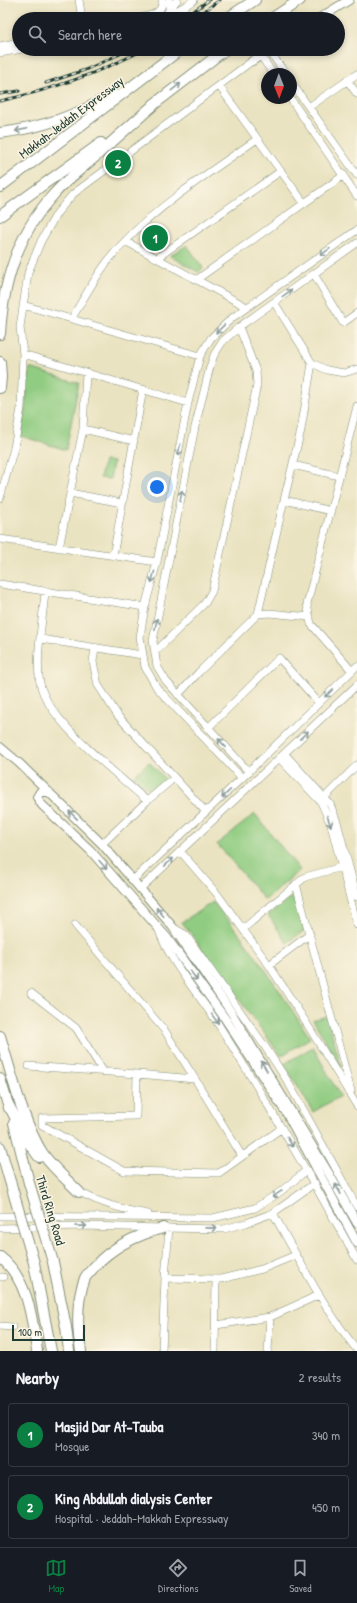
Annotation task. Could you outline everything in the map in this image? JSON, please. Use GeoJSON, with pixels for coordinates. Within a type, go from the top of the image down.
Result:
{"type":"FeatureCollection","features":[{"type":"Feature","properties":{"kind":"highway"},"geometry":{"type":"LineString","coordinates":[[237,12],[255,0]]}},
{"type":"Feature","properties":{"kind":"highway"},"geometry":{"type":"LineString","coordinates":[[282,12],[300,0]]}},
{"type":"Feature","properties":{"kind":"highway"},"geometry":{"type":"LineString","coordinates":[[0,133],[32,128],[83,110],[118,91],[171,56]]}},
{"type":"Feature","properties":{"kind":"highway","name":"Makkah-Jeddah Expressway"},"geometry":{"type":"LineString","coordinates":[[0,187],[172,56]]}},
{"type":"Feature","properties":{"kind":"highway"},"geometry":{"type":"LineString","coordinates":[[0,216],[157,102],[217,56]]}},
{"type":"Feature","properties":{"kind":"highway"},"geometry":{"type":"LineString","coordinates":[[0,334],[2,306],[13,263],[22,241],[36,218],[66,181],[157,102]]}},
{"type":"Feature","properties":{"kind":"highway"},"geometry":{"type":"LineString","coordinates":[[0,362],[0,388]]}},
{"type":"Feature","properties":{"kind":"highway"},"geometry":{"type":"LineString","coordinates":[[0,1036],[26,1118],[34,1137],[44,1155],[79,1192]]}},
{"type":"Feature","properties":{"kind":"highway","name":"Third Ring Road"},"geometry":{"type":"LineString","coordinates":[[0,1079],[29,1184],[53,1262],[69,1346]]}},
{"type":"Feature","properties":{"kind":"highway"},"geometry":{"type":"LineString","coordinates":[[7,1102],[28,1142],[41,1160],[60,1179],[79,1192]]}},
{"type":"Feature","properties":{"kind":"highway"},"geometry":{"type":"LineString","coordinates":[[0,1148],[34,1263],[51,1351]]}},
{"type":"Feature","properties":{"kind":"highway"},"geometry":{"type":"LineString","coordinates":[[69,1346],[73,1310],[77,1292],[86,1277],[99,1262],[119,1246],[144,1233],[166,1228]]}},
{"type":"Feature","properties":{"kind":"highway"},"geometry":{"type":"LineString","coordinates":[[4,1260],[23,1280],[32,1295],[46,1328]]}},
{"type":"Feature","properties":{"kind":"highway"},"geometry":{"type":"LineString","coordinates":[[4,1260],[21,1284],[29,1305],[37,1351]]}},
{"type":"Feature","properties":{"kind":"highway"},"geometry":{"type":"LineString","coordinates":[[81,1351],[78,1312],[86,1277]]}},
{"type":"Feature","properties":{"kind":"main road"},"geometry":{"type":"LineString","coordinates":[[330,12],[350,0]]}},
{"type":"Feature","properties":{"kind":"main road"},"geometry":{"type":"LineString","coordinates":[[252,61],[261,56]]}},
{"type":"Feature","properties":{"kind":"main road"},"geometry":{"type":"LineString","coordinates":[[0,747],[19,763],[102,844],[172,926],[231,1012],[328,1172],[357,1223]]}},
{"type":"Feature","properties":{"kind":"main road"},"geometry":{"type":"LineString","coordinates":[[49,792],[40,792],[37,797],[42,805],[90,850],[168,939],[224,1018],[287,1114],[357,1243]]}},
{"type":"Feature","properties":{"kind":"street"},"geometry":{"type":"LineString","coordinates":[[79,0],[81,12]]}},
{"type":"Feature","properties":{"kind":"street"},"geometry":{"type":"LineString","coordinates":[[157,12],[162,3],[162,0]]}},
{"type":"Feature","properties":{"kind":"street"},"geometry":{"type":"LineString","coordinates":[[169,0],[170,10]]}},
{"type":"Feature","properties":{"kind":"street"},"geometry":{"type":"LineString","coordinates":[[170,10],[177,0]]}},
{"type":"Feature","properties":{"kind":"street"},"geometry":{"type":"LineString","coordinates":[[174,12],[194,0]]}},
{"type":"Feature","properties":{"kind":"street"},"geometry":{"type":"LineString","coordinates":[[0,46],[12,43]]}},
{"type":"Feature","properties":{"kind":"street"},"geometry":{"type":"LineString","coordinates":[[0,53],[12,51]]}},
{"type":"Feature","properties":{"kind":"street"},"geometry":{"type":"LineString","coordinates":[[261,56],[269,68]]}},
{"type":"Feature","properties":{"kind":"street"},"geometry":{"type":"LineString","coordinates":[[274,56],[282,68]]}},
{"type":"Feature","properties":{"kind":"street"},"geometry":{"type":"LineString","coordinates":[[0,498],[14,448],[21,408],[23,354],[20,327],[28,273],[41,241],[57,213],[73,194],[252,61]]}},
{"type":"Feature","properties":{"kind":"street"},"geometry":{"type":"LineString","coordinates":[[309,107],[357,74]]}},
{"type":"Feature","properties":{"kind":"street"},"geometry":{"type":"LineString","coordinates":[[348,80],[357,94]]}},
{"type":"Feature","properties":{"kind":"street"},"geometry":{"type":"LineString","coordinates":[[219,86],[304,203]]}},
{"type":"Feature","properties":{"kind":"street"},"geometry":{"type":"LineString","coordinates":[[297,90],[357,175]]}},
{"type":"Feature","properties":{"kind":"street"},"geometry":{"type":"LineString","coordinates":[[294,104],[357,196]]}},
{"type":"Feature","properties":{"kind":"street"},"geometry":{"type":"LineString","coordinates":[[72,318],[100,271],[125,241],[166,204],[257,139]]}},
{"type":"Feature","properties":{"kind":"street"},"geometry":{"type":"LineString","coordinates":[[157,258],[281,171]]}},
{"type":"Feature","properties":{"kind":"street"},"geometry":{"type":"LineString","coordinates":[[196,280],[344,175]]}},
{"type":"Feature","properties":{"kind":"street"},"geometry":{"type":"LineString","coordinates":[[242,778],[157,688],[145,667],[140,637],[145,607],[157,562],[188,403],[200,356],[211,338],[232,318],[357,230]]}},
{"type":"Feature","properties":{"kind":"street"},"geometry":{"type":"LineString","coordinates":[[125,241],[247,307]]}},
{"type":"Feature","properties":{"kind":"street"},"geometry":{"type":"LineString","coordinates":[[249,772],[178,696],[166,681],[158,666],[153,641],[195,427],[214,354],[223,341],[239,327],[357,243]]}},
{"type":"Feature","properties":{"kind":"street"},"geometry":{"type":"LineString","coordinates":[[314,274],[342,323],[357,313]]}},
{"type":"Feature","properties":{"kind":"street"},"geometry":{"type":"LineString","coordinates":[[274,302],[312,363],[327,370],[344,373],[357,369]]}},
{"type":"Feature","properties":{"kind":"street"},"geometry":{"type":"LineString","coordinates":[[23,305],[200,356]]}},
{"type":"Feature","properties":{"kind":"street"},"geometry":{"type":"LineString","coordinates":[[155,652],[205,603],[212,591],[257,385],[256,371],[239,327]]}},
{"type":"Feature","properties":{"kind":"street"},"geometry":{"type":"LineString","coordinates":[[23,354],[188,403]]}},
{"type":"Feature","properties":{"kind":"street"},"geometry":{"type":"LineString","coordinates":[[178,696],[199,672],[258,614],[301,430],[312,363]]}},
{"type":"Feature","properties":{"kind":"street"},"geometry":{"type":"LineString","coordinates":[[59,548],[83,429],[86,372]]}},
{"type":"Feature","properties":{"kind":"street"},"geometry":{"type":"LineString","coordinates":[[113,556],[143,389]]}},
{"type":"Feature","properties":{"kind":"street"},"geometry":{"type":"LineString","coordinates":[[133,880],[249,772],[354,669],[311,624],[307,604],[357,406]]}},
{"type":"Feature","properties":{"kind":"street"},"geometry":{"type":"LineString","coordinates":[[83,429],[134,441]]}},
{"type":"Feature","properties":{"kind":"street"},"geometry":{"type":"LineString","coordinates":[[293,465],[339,476]]}},
{"type":"Feature","properties":{"kind":"street"},"geometry":{"type":"LineString","coordinates":[[70,492],[122,504]]}},
{"type":"Feature","properties":{"kind":"street"},"geometry":{"type":"LineString","coordinates":[[284,500],[331,511]]}},
{"type":"Feature","properties":{"kind":"street"},"geometry":{"type":"LineString","coordinates":[[0,540],[157,562]]}},
{"type":"Feature","properties":{"kind":"street"},"geometry":{"type":"LineString","coordinates":[[0,584],[145,607]]}},
{"type":"Feature","properties":{"kind":"street"},"geometry":{"type":"LineString","coordinates":[[45,592],[38,668],[40,684],[47,700],[56,715],[70,732],[147,801]]}},
{"type":"Feature","properties":{"kind":"street"},"geometry":{"type":"LineString","coordinates":[[258,614],[269,613],[310,617]]}},
{"type":"Feature","properties":{"kind":"street"},"geometry":{"type":"LineString","coordinates":[[41,639],[142,654]]}},
{"type":"Feature","properties":{"kind":"street"},"geometry":{"type":"LineString","coordinates":[[95,647],[93,662],[98,685],[118,716],[206,812]]}},
{"type":"Feature","properties":{"kind":"street"},"geometry":{"type":"LineString","coordinates":[[208,728],[279,658],[319,703]]}},
{"type":"Feature","properties":{"kind":"street"},"geometry":{"type":"LineString","coordinates":[[140,889],[357,685]]}},
{"type":"Feature","properties":{"kind":"street"},"geometry":{"type":"LineString","coordinates":[[282,756],[325,797],[330,804],[337,822],[357,897]]}},
{"type":"Feature","properties":{"kind":"street"},"geometry":{"type":"LineString","coordinates":[[282,756],[321,802],[330,825],[357,925]]}},
{"type":"Feature","properties":{"kind":"street"},"geometry":{"type":"LineString","coordinates":[[325,797],[357,765]]}},
{"type":"Feature","properties":{"kind":"street"},"geometry":{"type":"LineString","coordinates":[[102,844],[147,801],[174,778]]}},
{"type":"Feature","properties":{"kind":"street"},"geometry":{"type":"LineString","coordinates":[[180,851],[218,895],[269,965],[308,1024],[357,1106]]}},
{"type":"Feature","properties":{"kind":"street"},"geometry":{"type":"LineString","coordinates":[[242,929],[305,877],[342,867]]}},
{"type":"Feature","properties":{"kind":"street"},"geometry":{"type":"LineString","coordinates":[[296,884],[353,1098]]}},
{"type":"Feature","properties":{"kind":"street"},"geometry":{"type":"LineString","coordinates":[[75,926],[164,1031],[242,1156]]}},
{"type":"Feature","properties":{"kind":"street"},"geometry":{"type":"LineString","coordinates":[[172,926],[186,935],[264,1045],[288,1082],[354,1196],[357,1207]]}},
{"type":"Feature","properties":{"kind":"street"},"geometry":{"type":"LineString","coordinates":[[158,928],[163,944],[220,1026],[308,1170],[357,1260]]}},
{"type":"Feature","properties":{"kind":"street"},"geometry":{"type":"LineString","coordinates":[[269,965],[310,934]]}},
{"type":"Feature","properties":{"kind":"street"},"geometry":{"type":"LineString","coordinates":[[31,993],[76,1028],[103,1071]]}},
{"type":"Feature","properties":{"kind":"street"},"geometry":{"type":"LineString","coordinates":[[29,1066],[195,1079]]}},
{"type":"Feature","properties":{"kind":"street"},"geometry":{"type":"LineString","coordinates":[[137,1074],[136,1116],[42,1118],[42,1124],[124,1171],[218,1173],[282,1128]]}},
{"type":"Feature","properties":{"kind":"street"},"geometry":{"type":"LineString","coordinates":[[0,1216],[213,1218],[255,1208],[280,1192],[308,1170]]}},
{"type":"Feature","properties":{"kind":"street"},"geometry":{"type":"LineString","coordinates":[[0,1228],[83,1226],[224,1228],[246,1224],[272,1213],[314,1183]]}},
{"type":"Feature","properties":{"kind":"street"},"geometry":{"type":"LineString","coordinates":[[79,1192],[103,1204],[170,1218]]}},
{"type":"Feature","properties":{"kind":"street"},"geometry":{"type":"LineString","coordinates":[[272,1213],[319,1295],[341,1329],[357,1350]]}},
{"type":"Feature","properties":{"kind":"street"},"geometry":{"type":"LineString","coordinates":[[162,1351],[166,1228]]}},
{"type":"Feature","properties":{"kind":"street"},"geometry":{"type":"LineString","coordinates":[[165,1278],[216,1279],[262,1269],[296,1255]]}},
{"type":"Feature","properties":{"kind":"street"},"geometry":{"type":"LineString","coordinates":[[215,1351],[216,1279]]}},
{"type":"Feature","properties":{"kind":"street"},"geometry":{"type":"LineString","coordinates":[[216,1325],[270,1317],[319,1295]]}},
{"type":"Feature","properties":{"kind":"street"},"geometry":{"type":"LineString","coordinates":[[268,1351],[270,1317]]}},
{"type":"Feature","properties":{"kind":"street"},"geometry":{"type":"LineString","coordinates":[[0,1326],[12,1327]]}},
{"type":"Feature","properties":{"kind":"green space"},"geometry":{"type":"Polygon","coordinates":[[[187,245],[203,268],[198,272],[170,256],[187,245]]]}},
{"type":"Feature","properties":{"kind":"green space"},"geometry":{"type":"Polygon","coordinates":[[[30,368],[79,383],[66,450],[21,436],[30,368]]]}},
{"type":"Feature","properties":{"kind":"green space"},"geometry":{"type":"Polygon","coordinates":[[[104,461],[113,462],[110,479],[100,478],[104,461]]]}},
{"type":"Feature","properties":{"kind":"green space"},"geometry":{"type":"Polygon","coordinates":[[[149,762],[165,779],[151,791],[133,776],[149,762]]]}},
{"type":"Feature","properties":{"kind":"green space"},"geometry":{"type":"Polygon","coordinates":[[[255,814],[300,870],[265,900],[217,844],[255,814]]]}},
{"type":"Feature","properties":{"kind":"green space"},"geometry":{"type":"Polygon","coordinates":[[[296,894],[305,930],[287,943],[268,915],[296,894]]]}},
{"type":"Feature","properties":{"kind":"green space"},"geometry":{"type":"Polygon","coordinates":[[[213,902],[240,934],[276,985],[310,1038],[281,1056],[182,922],[213,902]]]}},
{"type":"Feature","properties":{"kind":"green space"},"geometry":{"type":"Polygon","coordinates":[[[327,1016],[342,1068],[313,1020],[327,1016]]]}},
{"type":"Feature","properties":{"kind":"green space"},"geometry":{"type":"Polygon","coordinates":[[[313,1047],[340,1096],[313,1112],[284,1064],[313,1047]]]}},
{"type":"Feature","properties":{"kind":"railway"},"geometry":{"type":"LineString","coordinates":[[193,12],[209,0]]}},
{"type":"Feature","properties":{"kind":"railway"},"geometry":{"type":"LineString","coordinates":[[203,12],[220,0]]}},
{"type":"Feature","properties":{"kind":"railway"},"geometry":{"type":"LineString","coordinates":[[46,83],[85,70],[116,56]]}},
{"type":"Feature","properties":{"kind":"railway"},"geometry":{"type":"LineString","coordinates":[[0,101],[38,92],[74,80],[132,56]]}},
{"type":"Feature","properties":{"kind":"railway"},"geometry":{"type":"LineString","coordinates":[[0,94],[19,91]]}},
{"type":"Feature","properties":{"kind":"place","name":"King Abdullah dialysis Center"},"geometry":{"type":"Point","coordinates":[118,163]}},
{"type":"Feature","properties":{"kind":"place","name":"Masjid Dar At-Tauba"},"geometry":{"type":"Point","coordinates":[155,238]}}]}
